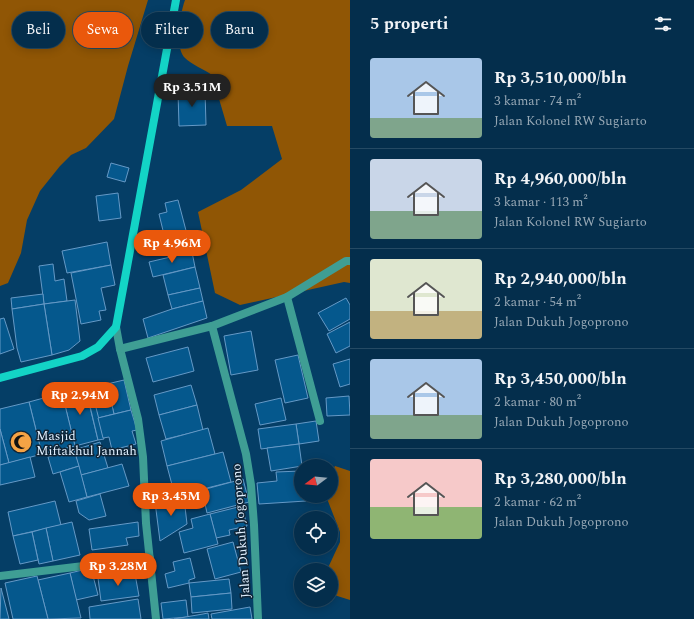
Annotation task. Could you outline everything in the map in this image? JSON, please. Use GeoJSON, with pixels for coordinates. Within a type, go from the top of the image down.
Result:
{"type":"FeatureCollection","features":[{"type":"Feature","properties":{"kind":"main road"},"geometry":{"type":"LineString","coordinates":[[0,378],[82,356],[98,346],[116,327],[176,0]]}},
{"type":"Feature","properties":{"kind":"street"},"geometry":{"type":"LineString","coordinates":[[120,349],[212,326],[288,297],[346,261],[350,261]]}},
{"type":"Feature","properties":{"kind":"street"},"geometry":{"type":"LineString","coordinates":[[288,297],[320,421]]}},
{"type":"Feature","properties":{"kind":"street","name":"Jalan Dukuh Jogoprono"},"geometry":{"type":"LineString","coordinates":[[212,326],[246,454],[251,485],[258,619]]}},
{"type":"Feature","properties":{"kind":"street"},"geometry":{"type":"LineString","coordinates":[[116,327],[139,427],[143,457],[146,523],[156,619]]}},
{"type":"Feature","properties":{"kind":"street"},"geometry":{"type":"LineString","coordinates":[[0,576],[150,558]]}},
{"type":"Feature","properties":{"kind":"shaded area"},"geometry":{"type":"Polygon","coordinates":[[[0,0],[148,0],[144,12],[141,12],[141,23],[114,119],[86,148],[71,155],[40,191],[27,220],[21,253],[8,283],[0,286],[0,0]]]}},
{"type":"Feature","properties":{"kind":"shaded area"},"geometry":{"type":"Polygon","coordinates":[[[185,0],[350,0],[350,283],[344,282],[240,305],[215,293],[198,212],[241,190],[282,159],[272,126],[227,126],[212,75],[185,58],[181,48],[203,48],[203,12],[181,12],[185,0]]]}},
{"type":"Feature","properties":{"kind":"shaded area"},"geometry":{"type":"Polygon","coordinates":[[[338,467],[350,471],[350,600],[338,596],[338,563],[330,563],[334,555],[338,555],[338,546],[340,542],[338,511],[332,511],[329,503],[338,503],[338,467]]]}},
{"type":"Feature","properties":{"kind":"building"},"geometry":{"type":"Polygon","coordinates":[[[205,91],[206,125],[179,126],[178,92],[205,91]]]}},
{"type":"Feature","properties":{"kind":"building"},"geometry":{"type":"Polygon","coordinates":[[[111,163],[129,168],[125,182],[107,177],[111,163]]]}},
{"type":"Feature","properties":{"kind":"building"},"geometry":{"type":"Polygon","coordinates":[[[118,193],[121,218],[99,221],[96,196],[118,193]]]}},
{"type":"Feature","properties":{"kind":"building"},"geometry":{"type":"Polygon","coordinates":[[[178,200],[189,242],[167,247],[159,214],[167,212],[165,203],[178,200]]]}},
{"type":"Feature","properties":{"kind":"building"},"geometry":{"type":"Polygon","coordinates":[[[107,242],[111,265],[67,273],[62,251],[107,242]]]}},
{"type":"Feature","properties":{"kind":"building"},"geometry":{"type":"Polygon","coordinates":[[[192,252],[195,267],[153,277],[149,262],[192,252]]]}},
{"type":"Feature","properties":{"kind":"building"},"geometry":{"type":"Polygon","coordinates":[[[53,264],[55,281],[64,279],[67,301],[44,304],[39,266],[53,264]]]}},
{"type":"Feature","properties":{"kind":"building"},"geometry":{"type":"Polygon","coordinates":[[[111,265],[115,285],[101,288],[106,310],[99,311],[101,320],[81,324],[71,273],[111,265]]]}},
{"type":"Feature","properties":{"kind":"building"},"geometry":{"type":"Polygon","coordinates":[[[195,267],[200,288],[168,295],[163,275],[195,267]]]}},
{"type":"Feature","properties":{"kind":"building"},"geometry":{"type":"Polygon","coordinates":[[[200,288],[203,301],[172,309],[168,295],[200,288]]]}},
{"type":"Feature","properties":{"kind":"building"},"geometry":{"type":"Polygon","coordinates":[[[43,294],[44,304],[12,309],[11,298],[43,294]]]}},
{"type":"Feature","properties":{"kind":"building"},"geometry":{"type":"Polygon","coordinates":[[[346,298],[350,305],[350,319],[329,331],[318,313],[346,298]]]}},
{"type":"Feature","properties":{"kind":"building"},"geometry":{"type":"Polygon","coordinates":[[[75,300],[80,341],[69,350],[52,355],[44,304],[75,300]]]}},
{"type":"Feature","properties":{"kind":"building"},"geometry":{"type":"Polygon","coordinates":[[[203,301],[207,318],[148,338],[143,319],[172,309],[203,301]]]}},
{"type":"Feature","properties":{"kind":"building"},"geometry":{"type":"Polygon","coordinates":[[[44,304],[52,355],[21,362],[17,348],[12,309],[44,304]]]}},
{"type":"Feature","properties":{"kind":"building"},"geometry":{"type":"Polygon","coordinates":[[[4,318],[14,349],[0,354],[0,319],[4,318]]]}},
{"type":"Feature","properties":{"kind":"building"},"geometry":{"type":"Polygon","coordinates":[[[350,322],[350,346],[336,353],[327,334],[350,322]]]}},
{"type":"Feature","properties":{"kind":"building"},"geometry":{"type":"Polygon","coordinates":[[[251,331],[258,370],[231,375],[224,336],[251,331]]]}},
{"type":"Feature","properties":{"kind":"building"},"geometry":{"type":"Polygon","coordinates":[[[188,347],[194,371],[153,382],[146,358],[188,347]]]}},
{"type":"Feature","properties":{"kind":"building"},"geometry":{"type":"Polygon","coordinates":[[[298,355],[308,398],[285,403],[275,360],[298,355]]]}},
{"type":"Feature","properties":{"kind":"building"},"geometry":{"type":"Polygon","coordinates":[[[350,359],[350,384],[340,387],[333,364],[350,359]]]}},
{"type":"Feature","properties":{"kind":"building"},"geometry":{"type":"Polygon","coordinates":[[[124,380],[131,410],[114,414],[107,384],[124,380]]]}},
{"type":"Feature","properties":{"kind":"building"},"geometry":{"type":"Polygon","coordinates":[[[107,384],[114,414],[98,418],[91,388],[107,384]]]}},
{"type":"Feature","properties":{"kind":"building"},"geometry":{"type":"Polygon","coordinates":[[[191,385],[197,405],[159,415],[154,395],[191,385]]]}},
{"type":"Feature","properties":{"kind":"building"},"geometry":{"type":"Polygon","coordinates":[[[85,387],[98,440],[75,446],[62,393],[85,387]]]}},
{"type":"Feature","properties":{"kind":"building"},"geometry":{"type":"Polygon","coordinates":[[[91,388],[104,439],[98,440],[86,389],[91,388]]]}},
{"type":"Feature","properties":{"kind":"building"},"geometry":{"type":"Polygon","coordinates":[[[62,393],[75,446],[42,454],[29,402],[62,393]]]}},
{"type":"Feature","properties":{"kind":"building"},"geometry":{"type":"Polygon","coordinates":[[[349,396],[350,415],[327,416],[326,398],[349,396]]]}},
{"type":"Feature","properties":{"kind":"building"},"geometry":{"type":"Polygon","coordinates":[[[281,398],[286,420],[260,425],[255,404],[281,398]]]}},
{"type":"Feature","properties":{"kind":"building","name":"Masjid Miftakhul Jannah"},"geometry":{"type":"Polygon","coordinates":[[[29,402],[42,454],[9,463],[0,429],[0,409],[29,402]]]}},
{"type":"Feature","properties":{"kind":"building"},"geometry":{"type":"Polygon","coordinates":[[[197,405],[203,430],[166,439],[159,415],[197,405]]]}},
{"type":"Feature","properties":{"kind":"building"},"geometry":{"type":"Polygon","coordinates":[[[131,410],[137,430],[132,431],[136,444],[112,450],[109,437],[103,438],[98,418],[131,410]]]}},
{"type":"Feature","properties":{"kind":"building"},"geometry":{"type":"Polygon","coordinates":[[[316,421],[319,441],[299,444],[296,424],[316,421]]]}},
{"type":"Feature","properties":{"kind":"building"},"geometry":{"type":"Polygon","coordinates":[[[296,424],[299,444],[261,449],[258,429],[296,424]]]}},
{"type":"Feature","properties":{"kind":"building"},"geometry":{"type":"Polygon","coordinates":[[[208,428],[215,454],[167,466],[161,441],[208,428]]]}},
{"type":"Feature","properties":{"kind":"building"},"geometry":{"type":"Polygon","coordinates":[[[0,429],[9,463],[0,465],[0,429]]]}},
{"type":"Feature","properties":{"kind":"building"},"geometry":{"type":"Polygon","coordinates":[[[100,442],[108,468],[81,475],[74,450],[100,442]]]}},
{"type":"Feature","properties":{"kind":"building"},"geometry":{"type":"Polygon","coordinates":[[[299,444],[301,459],[294,459],[294,467],[271,471],[267,448],[299,444]]]}},
{"type":"Feature","properties":{"kind":"building"},"geometry":{"type":"Polygon","coordinates":[[[74,450],[79,466],[53,474],[48,457],[74,450]]]}},
{"type":"Feature","properties":{"kind":"building"},"geometry":{"type":"Polygon","coordinates":[[[223,452],[231,482],[175,496],[167,466],[223,452]]]}},
{"type":"Feature","properties":{"kind":"building"},"geometry":{"type":"Polygon","coordinates":[[[30,457],[35,477],[0,485],[0,465],[30,457]]]}},
{"type":"Feature","properties":{"kind":"building"},"geometry":{"type":"Polygon","coordinates":[[[122,464],[129,486],[87,497],[81,475],[122,464]]]}},
{"type":"Feature","properties":{"kind":"building"},"geometry":{"type":"Polygon","coordinates":[[[79,466],[87,497],[69,502],[60,472],[79,466]]]}},
{"type":"Feature","properties":{"kind":"building"},"geometry":{"type":"Polygon","coordinates":[[[294,471],[294,502],[259,504],[257,483],[277,481],[276,472],[294,471]]]}},
{"type":"Feature","properties":{"kind":"building"},"geometry":{"type":"Polygon","coordinates":[[[243,479],[249,502],[207,513],[202,490],[243,479]]]}},
{"type":"Feature","properties":{"kind":"building"},"geometry":{"type":"Polygon","coordinates":[[[100,494],[106,516],[89,520],[79,513],[76,501],[100,494]]]}},
{"type":"Feature","properties":{"kind":"building"},"geometry":{"type":"Polygon","coordinates":[[[184,498],[187,524],[160,541],[155,502],[184,498]]]}},
{"type":"Feature","properties":{"kind":"building"},"geometry":{"type":"Polygon","coordinates":[[[55,501],[61,525],[13,536],[8,512],[55,501]]]}},
{"type":"Feature","properties":{"kind":"building"},"geometry":{"type":"Polygon","coordinates":[[[242,506],[247,526],[229,530],[230,535],[216,538],[210,514],[242,506]]]}},
{"type":"Feature","properties":{"kind":"building"},"geometry":{"type":"Polygon","coordinates":[[[210,514],[218,544],[184,553],[179,532],[193,528],[191,519],[210,514]]]}},
{"type":"Feature","properties":{"kind":"building"},"geometry":{"type":"Polygon","coordinates":[[[72,522],[80,555],[53,561],[46,528],[72,522]]]}},
{"type":"Feature","properties":{"kind":"building"},"geometry":{"type":"Polygon","coordinates":[[[138,522],[139,536],[126,538],[128,545],[92,550],[89,529],[138,522]]]}},
{"type":"Feature","properties":{"kind":"building"},"geometry":{"type":"Polygon","coordinates":[[[46,528],[53,561],[39,564],[32,532],[46,528]]]}},
{"type":"Feature","properties":{"kind":"building"},"geometry":{"type":"Polygon","coordinates":[[[32,532],[38,560],[20,564],[13,536],[32,532]]]}},
{"type":"Feature","properties":{"kind":"building"},"geometry":{"type":"Polygon","coordinates":[[[233,542],[241,572],[215,579],[207,549],[233,542]]]}},
{"type":"Feature","properties":{"kind":"building"},"geometry":{"type":"Polygon","coordinates":[[[190,558],[195,578],[189,580],[189,583],[168,588],[165,574],[175,571],[173,562],[190,558]]]}},
{"type":"Feature","properties":{"kind":"building"},"geometry":{"type":"Polygon","coordinates":[[[91,568],[98,595],[76,600],[70,573],[91,568]]]}},
{"type":"Feature","properties":{"kind":"building"},"geometry":{"type":"Polygon","coordinates":[[[70,573],[81,618],[48,619],[38,580],[70,573]]]}},
{"type":"Feature","properties":{"kind":"building"},"geometry":{"type":"Polygon","coordinates":[[[135,574],[139,596],[101,601],[98,578],[135,574]]]}},
{"type":"Feature","properties":{"kind":"building"},"geometry":{"type":"Polygon","coordinates":[[[37,576],[48,619],[13,619],[5,583],[37,576]]]}},
{"type":"Feature","properties":{"kind":"building"},"geometry":{"type":"Polygon","coordinates":[[[229,579],[231,593],[191,597],[189,583],[229,579]]]}},
{"type":"Feature","properties":{"kind":"building"},"geometry":{"type":"Polygon","coordinates":[[[1,588],[9,619],[0,619],[1,588]]]}},
{"type":"Feature","properties":{"kind":"building"},"geometry":{"type":"Polygon","coordinates":[[[231,593],[232,609],[192,613],[191,597],[231,593]]]}},
{"type":"Feature","properties":{"kind":"building"},"geometry":{"type":"Polygon","coordinates":[[[138,599],[141,619],[90,619],[89,607],[138,599]]]}},
{"type":"Feature","properties":{"kind":"building"},"geometry":{"type":"Polygon","coordinates":[[[186,600],[188,617],[163,619],[161,603],[186,600]]]}},
{"type":"Feature","properties":{"kind":"building"},"geometry":{"type":"Polygon","coordinates":[[[250,607],[252,619],[212,619],[211,614],[250,607]]]}},
{"type":"Feature","properties":{"kind":"building"},"geometry":{"type":"Polygon","coordinates":[[[208,613],[209,619],[174,619],[203,614],[208,613]]]}},
{"type":"Feature","properties":{"kind":"place","name":"Masjid Miftakhul Jannah"},"geometry":{"type":"Point","coordinates":[21,442]}}]}
